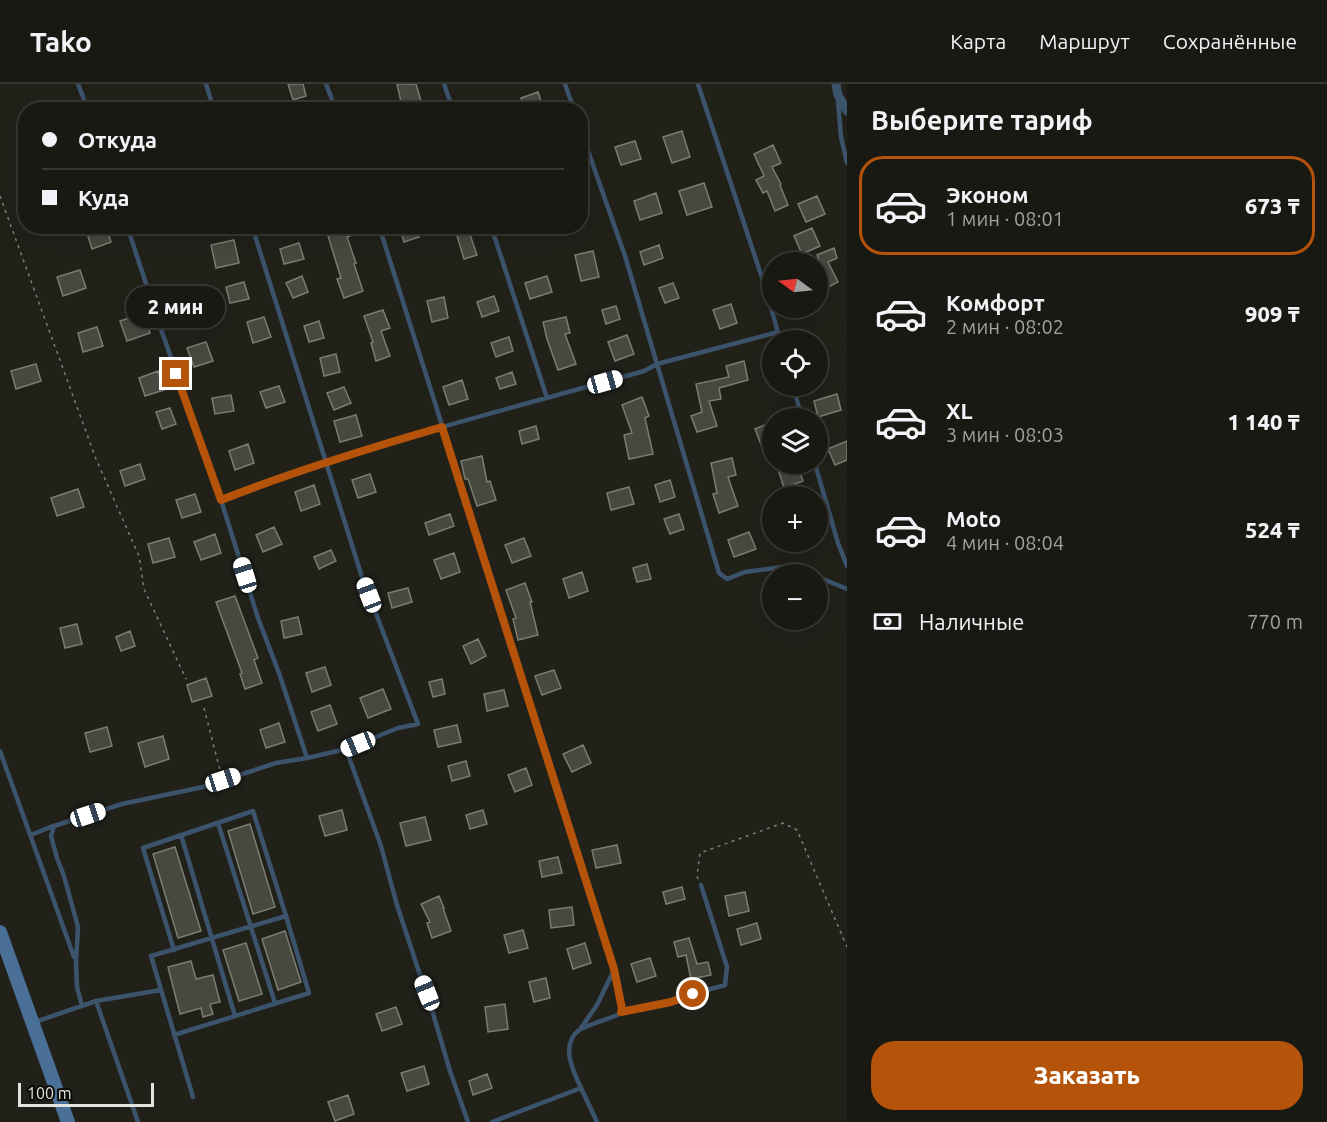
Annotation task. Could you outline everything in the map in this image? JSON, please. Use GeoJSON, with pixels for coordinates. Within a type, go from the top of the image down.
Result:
{"type":"FeatureCollection","features":[{"type":"Feature","properties":{"kind":"main road"},"geometry":{"type":"LineString","coordinates":[[0,932],[68,1122]]}},
{"type":"Feature","properties":{"kind":"street"},"geometry":{"type":"LineString","coordinates":[[836,84],[838,95],[847,111]]}},
{"type":"Feature","properties":{"kind":"lane"},"geometry":{"type":"LineString","coordinates":[[78,84],[85,102]]}},
{"type":"Feature","properties":{"kind":"lane"},"geometry":{"type":"LineString","coordinates":[[206,84],[212,102]]}},
{"type":"Feature","properties":{"kind":"lane"},"geometry":{"type":"LineString","coordinates":[[326,84],[333,102]]}},
{"type":"Feature","properties":{"kind":"lane"},"geometry":{"type":"LineString","coordinates":[[444,84],[450,102]]}},
{"type":"Feature","properties":{"kind":"lane"},"geometry":{"type":"LineString","coordinates":[[565,84],[571,102]]}},
{"type":"Feature","properties":{"kind":"lane"},"geometry":{"type":"LineString","coordinates":[[698,84],[777,330]]}},
{"type":"Feature","properties":{"kind":"lane"},"geometry":{"type":"LineString","coordinates":[[838,95],[841,137],[847,163]]}},
{"type":"Feature","properties":{"kind":"lane"},"geometry":{"type":"LineString","coordinates":[[588,151],[625,256],[719,573],[728,579],[745,572],[762,570]]}},
{"type":"Feature","properties":{"kind":"lane"},"geometry":{"type":"LineString","coordinates":[[130,234],[307,758]]}},
{"type":"Feature","properties":{"kind":"lane"},"geometry":{"type":"LineString","coordinates":[[31,835],[122,804],[203,787],[276,763],[346,749],[398,728],[418,724],[361,574],[255,234]]}},
{"type":"Feature","properties":{"kind":"lane"},"geometry":{"type":"LineString","coordinates":[[382,234],[614,969],[621,1012]]}},
{"type":"Feature","properties":{"kind":"lane"},"geometry":{"type":"LineString","coordinates":[[494,234],[547,398]]}},
{"type":"Feature","properties":{"kind":"lane"},"geometry":{"type":"LineString","coordinates":[[221,500],[326,462],[644,371],[657,364],[762,336]]}},
{"type":"Feature","properties":{"kind":"lane"},"geometry":{"type":"LineString","coordinates":[[818,474],[847,566]]}},
{"type":"Feature","properties":{"kind":"lane"},"geometry":{"type":"LineString","coordinates":[[828,581],[847,589]]}},
{"type":"Feature","properties":{"kind":"lane"},"geometry":{"type":"LineString","coordinates":[[346,749],[381,846],[397,905],[468,1122]]}},
{"type":"Feature","properties":{"kind":"lane"},"geometry":{"type":"LineString","coordinates":[[0,751],[76,962]]}},
{"type":"Feature","properties":{"kind":"lane"},"geometry":{"type":"LineString","coordinates":[[174,950],[143,848],[253,812],[309,993],[174,1035]]}},
{"type":"Feature","properties":{"kind":"lane"},"geometry":{"type":"LineString","coordinates":[[218,823],[275,1003]]}},
{"type":"Feature","properties":{"kind":"lane"},"geometry":{"type":"LineString","coordinates":[[54,826],[51,836],[78,927],[77,987],[82,1006]]}},
{"type":"Feature","properties":{"kind":"lane"},"geometry":{"type":"LineString","coordinates":[[181,835],[235,1016]]}},
{"type":"Feature","properties":{"kind":"lane"},"geometry":{"type":"LineString","coordinates":[[579,1030],[621,1012],[671,1002],[725,985],[727,967],[701,885]]}},
{"type":"Feature","properties":{"kind":"lane"},"geometry":{"type":"LineString","coordinates":[[193,1097],[152,956],[286,916]]}},
{"type":"Feature","properties":{"kind":"lane"},"geometry":{"type":"LineString","coordinates":[[597,1122],[570,1060],[569,1050],[572,1040],[597,1005],[614,969]]}},
{"type":"Feature","properties":{"kind":"lane"},"geometry":{"type":"LineString","coordinates":[[32,1023],[96,1001],[161,990]]}},
{"type":"Feature","properties":{"kind":"lane"},"geometry":{"type":"LineString","coordinates":[[96,1001],[138,1122]]}},
{"type":"Feature","properties":{"kind":"lane"},"geometry":{"type":"LineString","coordinates":[[492,1122],[581,1088]]}},
{"type":"Feature","properties":{"kind":"path"},"geometry":{"type":"LineString","coordinates":[[0,195],[96,459],[140,556],[144,589],[186,680]]}},
{"type":"Feature","properties":{"kind":"path"},"geometry":{"type":"LineString","coordinates":[[204,708],[223,780]]}},
{"type":"Feature","properties":{"kind":"path"},"geometry":{"type":"LineString","coordinates":[[701,885],[697,876],[700,853],[783,823],[797,830],[847,947]]}},
{"type":"Feature","properties":{"kind":"building"},"geometry":{"type":"Polygon","coordinates":[[[288,84],[303,84],[306,96],[293,100],[288,84]]]}},
{"type":"Feature","properties":{"kind":"building"},"geometry":{"type":"Polygon","coordinates":[[[397,84],[416,84],[421,101],[401,102],[397,84]]]}},
{"type":"Feature","properties":{"kind":"building"},"geometry":{"type":"Polygon","coordinates":[[[538,92],[541,102],[522,102],[521,98],[538,92]]]}},
{"type":"Feature","properties":{"kind":"building"},"geometry":{"type":"Polygon","coordinates":[[[682,131],[690,157],[672,163],[663,137],[682,131]]]}},
{"type":"Feature","properties":{"kind":"building"},"geometry":{"type":"Polygon","coordinates":[[[635,141],[641,159],[621,165],[615,147],[635,141]]]}},
{"type":"Feature","properties":{"kind":"building"},"geometry":{"type":"Polygon","coordinates":[[[773,145],[781,163],[772,167],[788,205],[775,211],[767,191],[763,193],[756,180],[764,176],[754,154],[773,145]]]}},
{"type":"Feature","properties":{"kind":"building"},"geometry":{"type":"Polygon","coordinates":[[[704,183],[712,207],[687,215],[679,191],[704,183]]]}},
{"type":"Feature","properties":{"kind":"building"},"geometry":{"type":"Polygon","coordinates":[[[656,193],[662,213],[640,220],[634,201],[656,193]]]}},
{"type":"Feature","properties":{"kind":"building"},"geometry":{"type":"Polygon","coordinates":[[[817,196],[825,214],[806,222],[798,204],[817,196]]]}},
{"type":"Feature","properties":{"kind":"building"},"geometry":{"type":"Polygon","coordinates":[[[812,228],[820,246],[801,252],[794,236],[812,228]]]}},
{"type":"Feature","properties":{"kind":"building"},"geometry":{"type":"Polygon","coordinates":[[[87,234],[108,234],[111,242],[92,249],[87,234]]]}},
{"type":"Feature","properties":{"kind":"building"},"geometry":{"type":"Polygon","coordinates":[[[327,234],[349,234],[347,237],[363,291],[344,298],[337,279],[341,278],[327,234]]]}},
{"type":"Feature","properties":{"kind":"building"},"geometry":{"type":"Polygon","coordinates":[[[402,234],[418,234],[419,237],[404,242],[402,234]]]}},
{"type":"Feature","properties":{"kind":"building"},"geometry":{"type":"Polygon","coordinates":[[[456,234],[470,234],[477,255],[464,259],[456,234]]]}},
{"type":"Feature","properties":{"kind":"building"},"geometry":{"type":"Polygon","coordinates":[[[234,240],[239,263],[216,268],[211,245],[234,240]]]}},
{"type":"Feature","properties":{"kind":"building"},"geometry":{"type":"Polygon","coordinates":[[[299,243],[304,259],[284,264],[280,249],[299,243]]]}},
{"type":"Feature","properties":{"kind":"building"},"geometry":{"type":"Polygon","coordinates":[[[659,245],[663,258],[644,265],[640,252],[659,245]]]}},
{"type":"Feature","properties":{"kind":"building"},"geometry":{"type":"Polygon","coordinates":[[[834,248],[837,258],[828,262],[828,252],[824,252],[834,248]]]}},
{"type":"Feature","properties":{"kind":"building"},"geometry":{"type":"Polygon","coordinates":[[[593,251],[599,277],[581,281],[575,255],[593,251]]]}},
{"type":"Feature","properties":{"kind":"building"},"geometry":{"type":"Polygon","coordinates":[[[828,262],[838,282],[828,287],[828,262]]]}},
{"type":"Feature","properties":{"kind":"building"},"geometry":{"type":"Polygon","coordinates":[[[80,270],[86,288],[63,296],[57,277],[80,270]]]}},
{"type":"Feature","properties":{"kind":"building"},"geometry":{"type":"Polygon","coordinates":[[[302,276],[308,292],[293,298],[286,283],[302,276]]]}},
{"type":"Feature","properties":{"kind":"building"},"geometry":{"type":"Polygon","coordinates":[[[547,276],[552,292],[530,299],[525,283],[547,276]]]}},
{"type":"Feature","properties":{"kind":"building"},"geometry":{"type":"Polygon","coordinates":[[[244,282],[249,299],[230,303],[226,287],[244,282]]]}},
{"type":"Feature","properties":{"kind":"building"},"geometry":{"type":"Polygon","coordinates":[[[673,283],[679,298],[665,303],[659,288],[673,283]]]}},
{"type":"Feature","properties":{"kind":"building"},"geometry":{"type":"Polygon","coordinates":[[[494,296],[499,311],[482,317],[477,302],[494,296]]]}},
{"type":"Feature","properties":{"kind":"building"},"geometry":{"type":"Polygon","coordinates":[[[444,297],[448,318],[432,322],[427,301],[444,297]]]}},
{"type":"Feature","properties":{"kind":"building"},"geometry":{"type":"Polygon","coordinates":[[[193,301],[198,319],[179,324],[174,307],[193,301]]]}},
{"type":"Feature","properties":{"kind":"building"},"geometry":{"type":"Polygon","coordinates":[[[731,304],[737,323],[720,329],[713,310],[731,304]]]}},
{"type":"Feature","properties":{"kind":"building"},"geometry":{"type":"Polygon","coordinates":[[[616,306],[620,319],[606,324],[602,310],[616,306]]]}},
{"type":"Feature","properties":{"kind":"building"},"geometry":{"type":"Polygon","coordinates":[[[383,310],[390,328],[381,331],[390,356],[376,361],[371,343],[373,342],[364,316],[383,310]]]}},
{"type":"Feature","properties":{"kind":"building"},"geometry":{"type":"Polygon","coordinates":[[[144,313],[150,333],[127,341],[120,321],[144,313]]]}},
{"type":"Feature","properties":{"kind":"building"},"geometry":{"type":"Polygon","coordinates":[[[264,317],[271,337],[253,343],[247,322],[264,317]]]}},
{"type":"Feature","properties":{"kind":"building"},"geometry":{"type":"Polygon","coordinates":[[[566,317],[570,333],[565,334],[576,364],[558,370],[543,322],[566,317]]]}},
{"type":"Feature","properties":{"kind":"building"},"geometry":{"type":"Polygon","coordinates":[[[319,321],[324,338],[309,342],[304,326],[319,321]]]}},
{"type":"Feature","properties":{"kind":"building"},"geometry":{"type":"Polygon","coordinates":[[[97,327],[103,346],[83,352],[78,333],[97,327]]]}},
{"type":"Feature","properties":{"kind":"building"},"geometry":{"type":"Polygon","coordinates":[[[627,335],[634,354],[615,361],[608,342],[627,335]]]}},
{"type":"Feature","properties":{"kind":"building"},"geometry":{"type":"Polygon","coordinates":[[[509,337],[513,351],[496,357],[491,343],[509,337]]]}},
{"type":"Feature","properties":{"kind":"building"},"geometry":{"type":"Polygon","coordinates":[[[206,342],[213,361],[194,367],[187,348],[206,342]]]}},
{"type":"Feature","properties":{"kind":"building"},"geometry":{"type":"Polygon","coordinates":[[[336,354],[340,372],[324,376],[320,358],[336,354]]]}},
{"type":"Feature","properties":{"kind":"building"},"geometry":{"type":"Polygon","coordinates":[[[744,361],[748,380],[719,388],[721,399],[709,401],[717,426],[697,432],[691,416],[702,412],[696,384],[729,377],[726,366],[744,361]]]}},
{"type":"Feature","properties":{"kind":"building"},"geometry":{"type":"Polygon","coordinates":[[[36,364],[41,381],[16,389],[11,371],[36,364]]]}},
{"type":"Feature","properties":{"kind":"building"},"geometry":{"type":"Polygon","coordinates":[[[158,371],[164,390],[145,396],[139,378],[158,371]]]}},
{"type":"Feature","properties":{"kind":"building"},"geometry":{"type":"Polygon","coordinates":[[[512,372],[516,384],[500,389],[496,378],[512,372]]]}},
{"type":"Feature","properties":{"kind":"building"},"geometry":{"type":"Polygon","coordinates":[[[462,380],[468,399],[449,405],[443,387],[462,380]]]}},
{"type":"Feature","properties":{"kind":"building"},"geometry":{"type":"Polygon","coordinates":[[[279,386],[285,402],[266,408],[260,392],[279,386]]]}},
{"type":"Feature","properties":{"kind":"building"},"geometry":{"type":"Polygon","coordinates":[[[344,387],[351,403],[334,410],[327,393],[344,387]]]}},
{"type":"Feature","properties":{"kind":"building"},"geometry":{"type":"Polygon","coordinates":[[[837,394],[841,410],[828,414],[828,408],[816,408],[814,401],[837,394]]]}},
{"type":"Feature","properties":{"kind":"building"},"geometry":{"type":"Polygon","coordinates":[[[231,395],[234,411],[215,414],[212,398],[231,395]]]}},
{"type":"Feature","properties":{"kind":"building"},"geometry":{"type":"Polygon","coordinates":[[[642,397],[649,416],[645,418],[653,454],[629,459],[624,435],[632,433],[622,405],[642,397]]]}},
{"type":"Feature","properties":{"kind":"building"},"geometry":{"type":"Polygon","coordinates":[[[170,408],[176,424],[162,429],[156,412],[170,408]]]}},
{"type":"Feature","properties":{"kind":"building"},"geometry":{"type":"Polygon","coordinates":[[[356,415],[362,436],[340,442],[334,421],[356,415]]]}},
{"type":"Feature","properties":{"kind":"building"},"geometry":{"type":"Polygon","coordinates":[[[536,426],[539,439],[522,444],[519,431],[536,426]]]}},
{"type":"Feature","properties":{"kind":"building"},"geometry":{"type":"Polygon","coordinates":[[[762,426],[762,447],[755,429],[762,426]]]}},
{"type":"Feature","properties":{"kind":"building"},"geometry":{"type":"Polygon","coordinates":[[[847,441],[847,460],[835,465],[828,449],[847,441]]]}},
{"type":"Feature","properties":{"kind":"building"},"geometry":{"type":"Polygon","coordinates":[[[248,444],[254,463],[235,470],[229,451],[248,444]]]}},
{"type":"Feature","properties":{"kind":"building"},"geometry":{"type":"Polygon","coordinates":[[[482,456],[487,482],[490,481],[496,500],[477,506],[468,479],[465,479],[461,461],[482,456]]]}},
{"type":"Feature","properties":{"kind":"building"},"geometry":{"type":"Polygon","coordinates":[[[732,458],[736,475],[728,477],[738,506],[719,513],[713,494],[717,493],[711,463],[732,458]]]}},
{"type":"Feature","properties":{"kind":"building"},"geometry":{"type":"Polygon","coordinates":[[[140,464],[145,479],[125,486],[120,471],[140,464]]]}},
{"type":"Feature","properties":{"kind":"building"},"geometry":{"type":"Polygon","coordinates":[[[370,474],[376,492],[358,498],[352,480],[370,474]]]}},
{"type":"Feature","properties":{"kind":"building"},"geometry":{"type":"Polygon","coordinates":[[[780,474],[801,474],[803,481],[783,486],[780,474]]]}},
{"type":"Feature","properties":{"kind":"building"},"geometry":{"type":"Polygon","coordinates":[[[670,480],[675,497],[660,502],[655,485],[670,480]]]}},
{"type":"Feature","properties":{"kind":"building"},"geometry":{"type":"Polygon","coordinates":[[[314,485],[320,504],[301,511],[295,492],[314,485]]]}},
{"type":"Feature","properties":{"kind":"building"},"geometry":{"type":"Polygon","coordinates":[[[629,487],[634,504],[611,510],[607,493],[629,487]]]}},
{"type":"Feature","properties":{"kind":"building"},"geometry":{"type":"Polygon","coordinates":[[[78,489],[84,507],[57,516],[51,498],[78,489]]]}},
{"type":"Feature","properties":{"kind":"building"},"geometry":{"type":"Polygon","coordinates":[[[195,494],[201,512],[182,518],[176,500],[195,494]]]}},
{"type":"Feature","properties":{"kind":"building"},"geometry":{"type":"Polygon","coordinates":[[[450,514],[454,526],[429,535],[425,523],[450,514]]]}},
{"type":"Feature","properties":{"kind":"building"},"geometry":{"type":"Polygon","coordinates":[[[679,514],[684,529],[670,534],[664,519],[679,514]]]}},
{"type":"Feature","properties":{"kind":"building"},"geometry":{"type":"Polygon","coordinates":[[[274,527],[282,544],[263,552],[256,535],[274,527]]]}},
{"type":"Feature","properties":{"kind":"building"},"geometry":{"type":"Polygon","coordinates":[[[749,532],[756,549],[734,557],[728,540],[749,532]]]}},
{"type":"Feature","properties":{"kind":"building"},"geometry":{"type":"Polygon","coordinates":[[[215,534],[221,553],[201,560],[194,542],[215,534]]]}},
{"type":"Feature","properties":{"kind":"building"},"geometry":{"type":"Polygon","coordinates":[[[169,538],[175,557],[153,563],[148,544],[169,538]]]}},
{"type":"Feature","properties":{"kind":"building"},"geometry":{"type":"Polygon","coordinates":[[[524,538],[531,556],[512,563],[505,545],[524,538]]]}},
{"type":"Feature","properties":{"kind":"building"},"geometry":{"type":"Polygon","coordinates":[[[331,550],[336,561],[319,569],[314,557],[331,550]]]}},
{"type":"Feature","properties":{"kind":"building"},"geometry":{"type":"Polygon","coordinates":[[[454,553],[460,572],[441,579],[434,560],[454,553]]]}},
{"type":"Feature","properties":{"kind":"building"},"geometry":{"type":"Polygon","coordinates":[[[647,564],[651,579],[637,582],[633,568],[647,564]]]}},
{"type":"Feature","properties":{"kind":"building"},"geometry":{"type":"Polygon","coordinates":[[[582,572],[588,591],[569,598],[563,579],[582,572]]]}},
{"type":"Feature","properties":{"kind":"building"},"geometry":{"type":"Polygon","coordinates":[[[525,583],[532,602],[530,602],[538,635],[518,640],[513,619],[516,618],[506,590],[525,583]]]}},
{"type":"Feature","properties":{"kind":"building"},"geometry":{"type":"Polygon","coordinates":[[[408,588],[412,602],[392,608],[388,593],[408,588]]]}},
{"type":"Feature","properties":{"kind":"building"},"geometry":{"type":"Polygon","coordinates":[[[235,596],[258,658],[254,660],[262,683],[245,689],[240,674],[242,673],[216,602],[235,596]]]}},
{"type":"Feature","properties":{"kind":"building"},"geometry":{"type":"Polygon","coordinates":[[[298,617],[302,634],[284,638],[281,621],[298,617]]]}},
{"type":"Feature","properties":{"kind":"building"},"geometry":{"type":"Polygon","coordinates":[[[77,624],[82,644],[65,648],[60,628],[77,624]]]}},
{"type":"Feature","properties":{"kind":"building"},"geometry":{"type":"Polygon","coordinates":[[[130,631],[135,646],[121,651],[116,637],[130,631]]]}},
{"type":"Feature","properties":{"kind":"building"},"geometry":{"type":"Polygon","coordinates":[[[478,639],[486,656],[471,664],[463,646],[478,639]]]}},
{"type":"Feature","properties":{"kind":"building"},"geometry":{"type":"Polygon","coordinates":[[[325,667],[331,685],[312,692],[306,673],[325,667]]]}},
{"type":"Feature","properties":{"kind":"building"},"geometry":{"type":"Polygon","coordinates":[[[554,670],[561,688],[542,695],[535,676],[554,670]]]}},
{"type":"Feature","properties":{"kind":"building"},"geometry":{"type":"Polygon","coordinates":[[[206,678],[212,696],[192,702],[187,685],[206,678]]]}},
{"type":"Feature","properties":{"kind":"building"},"geometry":{"type":"Polygon","coordinates":[[[442,679],[445,694],[433,697],[429,682],[442,679]]]}},
{"type":"Feature","properties":{"kind":"building"},"geometry":{"type":"Polygon","coordinates":[[[383,689],[391,709],[368,718],[360,698],[383,689]]]}},
{"type":"Feature","properties":{"kind":"building"},"geometry":{"type":"Polygon","coordinates":[[[504,690],[508,706],[487,711],[484,694],[504,690]]]}},
{"type":"Feature","properties":{"kind":"building"},"geometry":{"type":"Polygon","coordinates":[[[330,705],[337,724],[318,731],[311,712],[330,705]]]}},
{"type":"Feature","properties":{"kind":"building"},"geometry":{"type":"Polygon","coordinates":[[[279,723],[285,742],[266,748],[260,730],[279,723]]]}},
{"type":"Feature","properties":{"kind":"building"},"geometry":{"type":"Polygon","coordinates":[[[457,725],[461,742],[438,747],[434,730],[457,725]]]}},
{"type":"Feature","properties":{"kind":"building"},"geometry":{"type":"Polygon","coordinates":[[[107,727],[112,746],[90,752],[85,733],[107,727]]]}},
{"type":"Feature","properties":{"kind":"building"},"geometry":{"type":"Polygon","coordinates":[[[163,736],[169,759],[145,767],[138,743],[163,736]]]}},
{"type":"Feature","properties":{"kind":"building"},"geometry":{"type":"Polygon","coordinates":[[[583,745],[591,763],[572,772],[563,754],[583,745]]]}},
{"type":"Feature","properties":{"kind":"building"},"geometry":{"type":"Polygon","coordinates":[[[466,761],[470,776],[452,781],[448,766],[466,761]]]}},
{"type":"Feature","properties":{"kind":"building"},"geometry":{"type":"Polygon","coordinates":[[[526,768],[532,785],[515,792],[508,775],[526,768]]]}},
{"type":"Feature","properties":{"kind":"building"},"geometry":{"type":"Polygon","coordinates":[[[342,810],[347,830],[325,836],[319,816],[342,810]]]}},
{"type":"Feature","properties":{"kind":"building"},"geometry":{"type":"Polygon","coordinates":[[[483,810],[487,824],[470,829],[466,815],[483,810]]]}},
{"type":"Feature","properties":{"kind":"building"},"geometry":{"type":"Polygon","coordinates":[[[425,817],[431,840],[406,846],[400,823],[425,817]]]}},
{"type":"Feature","properties":{"kind":"building"},"geometry":{"type":"Polygon","coordinates":[[[250,824],[275,907],[253,914],[228,831],[250,824]]]}},
{"type":"Feature","properties":{"kind":"building"},"geometry":{"type":"Polygon","coordinates":[[[617,845],[621,863],[596,868],[592,850],[617,845]]]}},
{"type":"Feature","properties":{"kind":"building"},"geometry":{"type":"Polygon","coordinates":[[[175,847],[201,931],[178,938],[153,854],[175,847]]]}},
{"type":"Feature","properties":{"kind":"building"},"geometry":{"type":"Polygon","coordinates":[[[558,857],[562,873],[542,877],[539,861],[558,857]]]}},
{"type":"Feature","properties":{"kind":"building"},"geometry":{"type":"Polygon","coordinates":[[[682,887],[685,899],[666,904],[663,892],[682,887]]]}},
{"type":"Feature","properties":{"kind":"building"},"geometry":{"type":"Polygon","coordinates":[[[745,892],[749,911],[729,916],[725,896],[745,892]]]}},
{"type":"Feature","properties":{"kind":"building"},"geometry":{"type":"Polygon","coordinates":[[[439,896],[451,931],[432,938],[427,923],[430,922],[421,904],[439,896]]]}},
{"type":"Feature","properties":{"kind":"building"},"geometry":{"type":"Polygon","coordinates":[[[572,907],[574,925],[551,928],[549,910],[572,907]]]}},
{"type":"Feature","properties":{"kind":"building"},"geometry":{"type":"Polygon","coordinates":[[[757,923],[761,939],[741,945],[737,929],[757,923]]]}},
{"type":"Feature","properties":{"kind":"building"},"geometry":{"type":"Polygon","coordinates":[[[523,930],[528,948],[509,953],[504,935],[523,930]]]}},
{"type":"Feature","properties":{"kind":"building"},"geometry":{"type":"Polygon","coordinates":[[[285,931],[301,982],[278,990],[262,939],[285,931]]]}},
{"type":"Feature","properties":{"kind":"building"},"geometry":{"type":"Polygon","coordinates":[[[689,938],[697,964],[708,962],[711,975],[691,979],[686,955],[678,957],[674,942],[689,938]]]}},
{"type":"Feature","properties":{"kind":"building"},"geometry":{"type":"Polygon","coordinates":[[[246,943],[262,994],[239,1001],[223,950],[246,943]]]}},
{"type":"Feature","properties":{"kind":"building"},"geometry":{"type":"Polygon","coordinates":[[[585,943],[591,963],[573,969],[567,949],[585,943]]]}},
{"type":"Feature","properties":{"kind":"building"},"geometry":{"type":"Polygon","coordinates":[[[650,958],[656,976],[637,982],[631,964],[650,958]]]}},
{"type":"Feature","properties":{"kind":"building"},"geometry":{"type":"Polygon","coordinates":[[[191,961],[196,979],[213,975],[220,1002],[210,1004],[213,1014],[203,1017],[201,1008],[180,1014],[168,967],[191,961]]]}},
{"type":"Feature","properties":{"kind":"building"},"geometry":{"type":"Polygon","coordinates":[[[546,978],[550,998],[534,1002],[529,982],[546,978]]]}},
{"type":"Feature","properties":{"kind":"building"},"geometry":{"type":"Polygon","coordinates":[[[505,1004],[508,1029],[488,1032],[485,1007],[505,1004]]]}},
{"type":"Feature","properties":{"kind":"building"},"geometry":{"type":"Polygon","coordinates":[[[396,1007],[402,1024],[382,1031],[376,1014],[396,1007]]]}},
{"type":"Feature","properties":{"kind":"building"},"geometry":{"type":"Polygon","coordinates":[[[424,1066],[429,1084],[407,1091],[401,1073],[424,1066]]]}},
{"type":"Feature","properties":{"kind":"building"},"geometry":{"type":"Polygon","coordinates":[[[487,1074],[492,1088],[473,1095],[469,1081],[487,1074]]]}},
{"type":"Feature","properties":{"kind":"building"},"geometry":{"type":"Polygon","coordinates":[[[348,1095],[354,1114],[335,1121],[328,1102],[348,1095]]]}},
{"type":"Feature","properties":{"kind":"route"},"geometry":{"type":"LineString","coordinates":[[176,374],[221,500],[271,480],[346,455],[442,427],[614,969],[621,1012],[671,1002],[693,994]]}}]}
